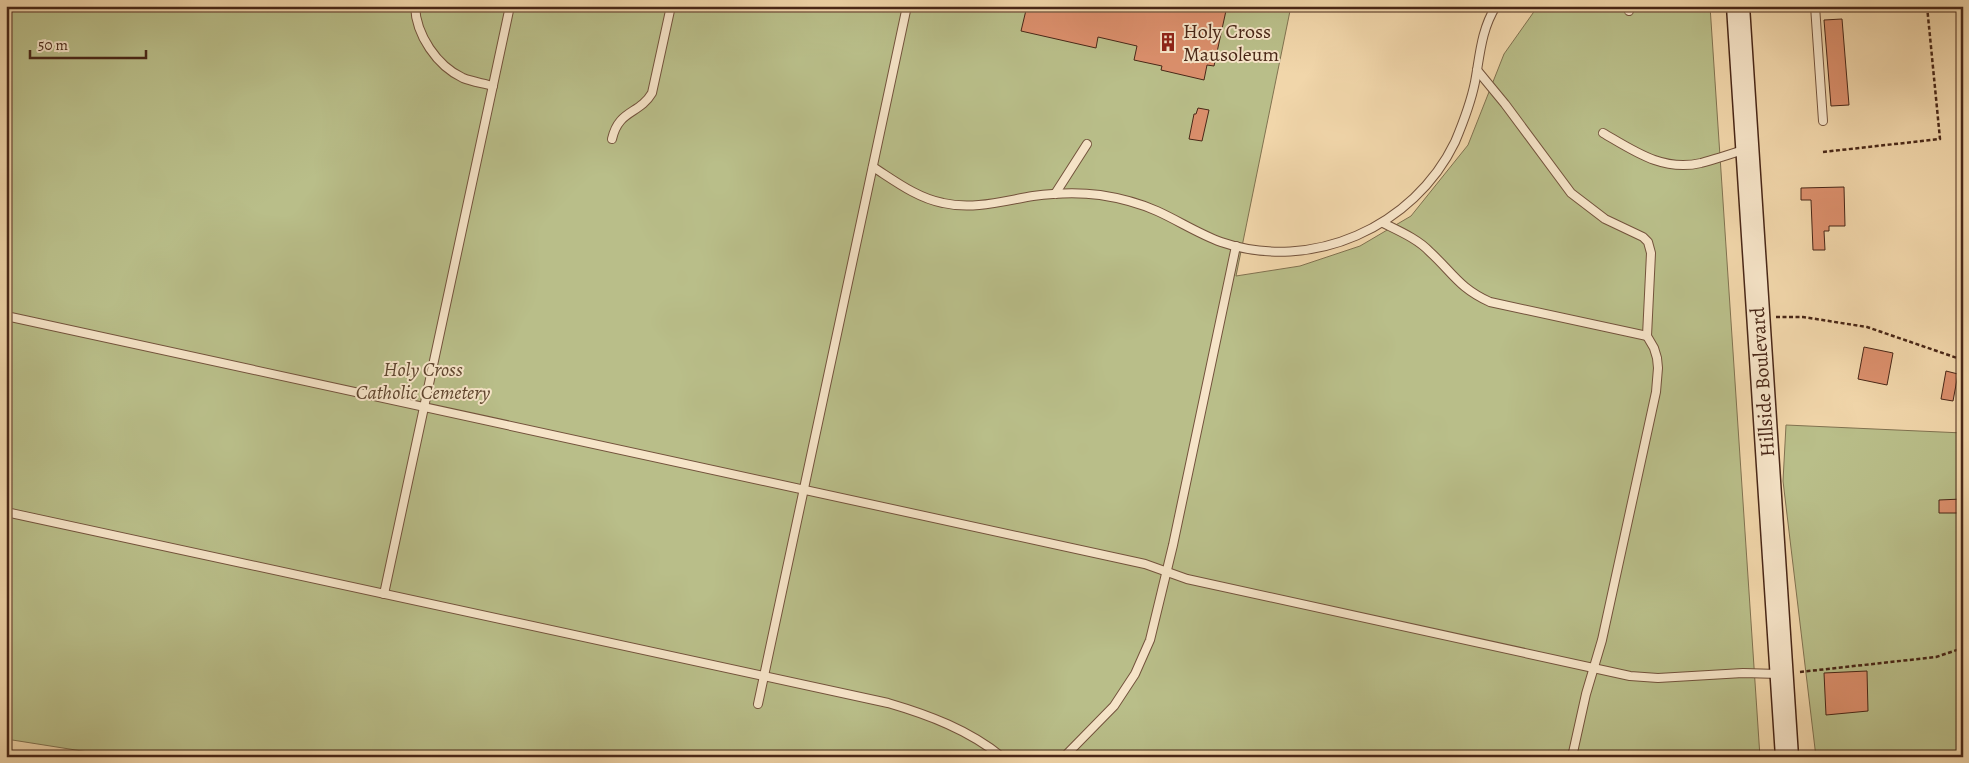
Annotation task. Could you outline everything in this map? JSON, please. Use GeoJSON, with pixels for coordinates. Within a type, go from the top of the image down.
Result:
{"type":"FeatureCollection","features":[{"type":"Feature","properties":{"kind":"main road","name":"Hillside Boulevard"},"geometry":{"type":"LineString","coordinates":[[1738,6],[1787,757]]}},
{"type":"Feature","properties":{"kind":"lane"},"geometry":{"type":"LineString","coordinates":[[415,6],[421,32],[439,60],[462,77],[493,86]]}},
{"type":"Feature","properties":{"kind":"lane"},"geometry":{"type":"LineString","coordinates":[[384,594],[510,6]]}},
{"type":"Feature","properties":{"kind":"lane"},"geometry":{"type":"LineString","coordinates":[[612,139],[620,120],[644,103],[652,93],[671,6]]}},
{"type":"Feature","properties":{"kind":"lane"},"geometry":{"type":"LineString","coordinates":[[758,704],[907,6]]}},
{"type":"Feature","properties":{"kind":"lane"},"geometry":{"type":"LineString","coordinates":[[873,167],[918,195],[957,206],[984,205],[1055,194],[1097,195],[1138,204],[1208,236],[1236,246],[1281,252],[1308,250],[1354,237],[1384,223],[1422,189],[1449,152],[1467,111],[1477,70],[1481,39],[1496,6]]}},
{"type":"Feature","properties":{"kind":"lane"},"geometry":{"type":"LineString","coordinates":[[1815,6],[1823,121]]}},
{"type":"Feature","properties":{"kind":"lane"},"geometry":{"type":"LineString","coordinates":[[1477,70],[1505,104],[1571,193],[1605,219],[1637,234],[1648,242],[1652,260],[1647,336],[1657,358],[1658,379],[1656,392],[1602,640],[1586,694],[1572,757]]}},
{"type":"Feature","properties":{"kind":"lane"},"geometry":{"type":"LineString","coordinates":[[1603,133],[1649,158],[1665,164],[1700,163],[1748,149]]}},
{"type":"Feature","properties":{"kind":"lane"},"geometry":{"type":"LineString","coordinates":[[1055,194],[1087,144]]}},
{"type":"Feature","properties":{"kind":"lane"},"geometry":{"type":"LineString","coordinates":[[1384,223],[1422,244],[1456,280],[1477,296],[1490,302],[1647,336]]}},
{"type":"Feature","properties":{"kind":"lane"},"geometry":{"type":"LineString","coordinates":[[1064,757],[1114,706],[1136,674],[1150,640],[1167,571],[1236,246]]}},
{"type":"Feature","properties":{"kind":"lane"},"geometry":{"type":"LineString","coordinates":[[6,316],[1146,564],[1187,578],[1630,676],[1658,678],[1743,673],[1781,674]]}},
{"type":"Feature","properties":{"kind":"lane"},"geometry":{"type":"LineString","coordinates":[[6,512],[764,676],[908,709],[953,727],[976,739],[1002,757]]}},
{"type":"Feature","properties":{"kind":"path"},"geometry":{"type":"LineString","coordinates":[[1824,152],[1940,139],[1926,6]]}},
{"type":"Feature","properties":{"kind":"path"},"geometry":{"type":"LineString","coordinates":[[1758,316],[1803,317],[1867,327],[1963,360]]}},
{"type":"Feature","properties":{"kind":"path"},"geometry":{"type":"LineString","coordinates":[[1781,674],[1936,657],[1963,648]]}},
{"type":"Feature","properties":{"kind":"green space","name":"Holy Cross Catholic Cemetery"},"geometry":{"type":"Polygon","coordinates":[[[6,6],[1291,6],[1236,276],[1300,266],[1360,246],[1411,216],[1468,145],[1504,54],[1538,6],[1710,6],[1760,757],[120,757],[6,739],[6,6]]]}},
{"type":"Feature","properties":{"kind":"green space"},"geometry":{"type":"Polygon","coordinates":[[[1786,425],[1963,433],[1963,757],[1816,757],[1783,481],[1786,425]]]}},
{"type":"Feature","properties":{"kind":"building","name":"Holy Cross Mausoleum"},"geometry":{"type":"Polygon","coordinates":[[[1027,6],[1227,6],[1214,66],[1207,65],[1204,80],[1161,70],[1162,66],[1134,60],[1137,46],[1098,37],[1096,48],[1021,31],[1027,6]]]}},
{"type":"Feature","properties":{"kind":"building"},"geometry":{"type":"Polygon","coordinates":[[[1842,19],[1849,105],[1831,106],[1824,20],[1842,19]]]}},
{"type":"Feature","properties":{"kind":"building"},"geometry":{"type":"Polygon","coordinates":[[[1198,108],[1209,110],[1202,141],[1189,139],[1194,114],[1196,114],[1198,108]]]}},
{"type":"Feature","properties":{"kind":"building"},"geometry":{"type":"Polygon","coordinates":[[[1844,187],[1845,226],[1829,226],[1829,231],[1824,231],[1825,250],[1813,250],[1811,200],[1801,200],[1801,188],[1844,187]]]}},
{"type":"Feature","properties":{"kind":"building"},"geometry":{"type":"Polygon","coordinates":[[[1864,347],[1893,353],[1887,385],[1858,379],[1864,347]]]}},
{"type":"Feature","properties":{"kind":"building"},"geometry":{"type":"Polygon","coordinates":[[[1946,371],[1958,374],[1953,401],[1941,399],[1946,371]]]}},
{"type":"Feature","properties":{"kind":"building"},"geometry":{"type":"Polygon","coordinates":[[[1962,499],[1962,513],[1939,513],[1939,500],[1962,499]]]}},
{"type":"Feature","properties":{"kind":"building"},"geometry":{"type":"Polygon","coordinates":[[[1867,671],[1868,711],[1826,715],[1824,673],[1867,671]]]}},
{"type":"Feature","properties":{"kind":"place","name":"Holy Cross Mausoleum"},"geometry":{"type":"Point","coordinates":[1168,42]}}]}
